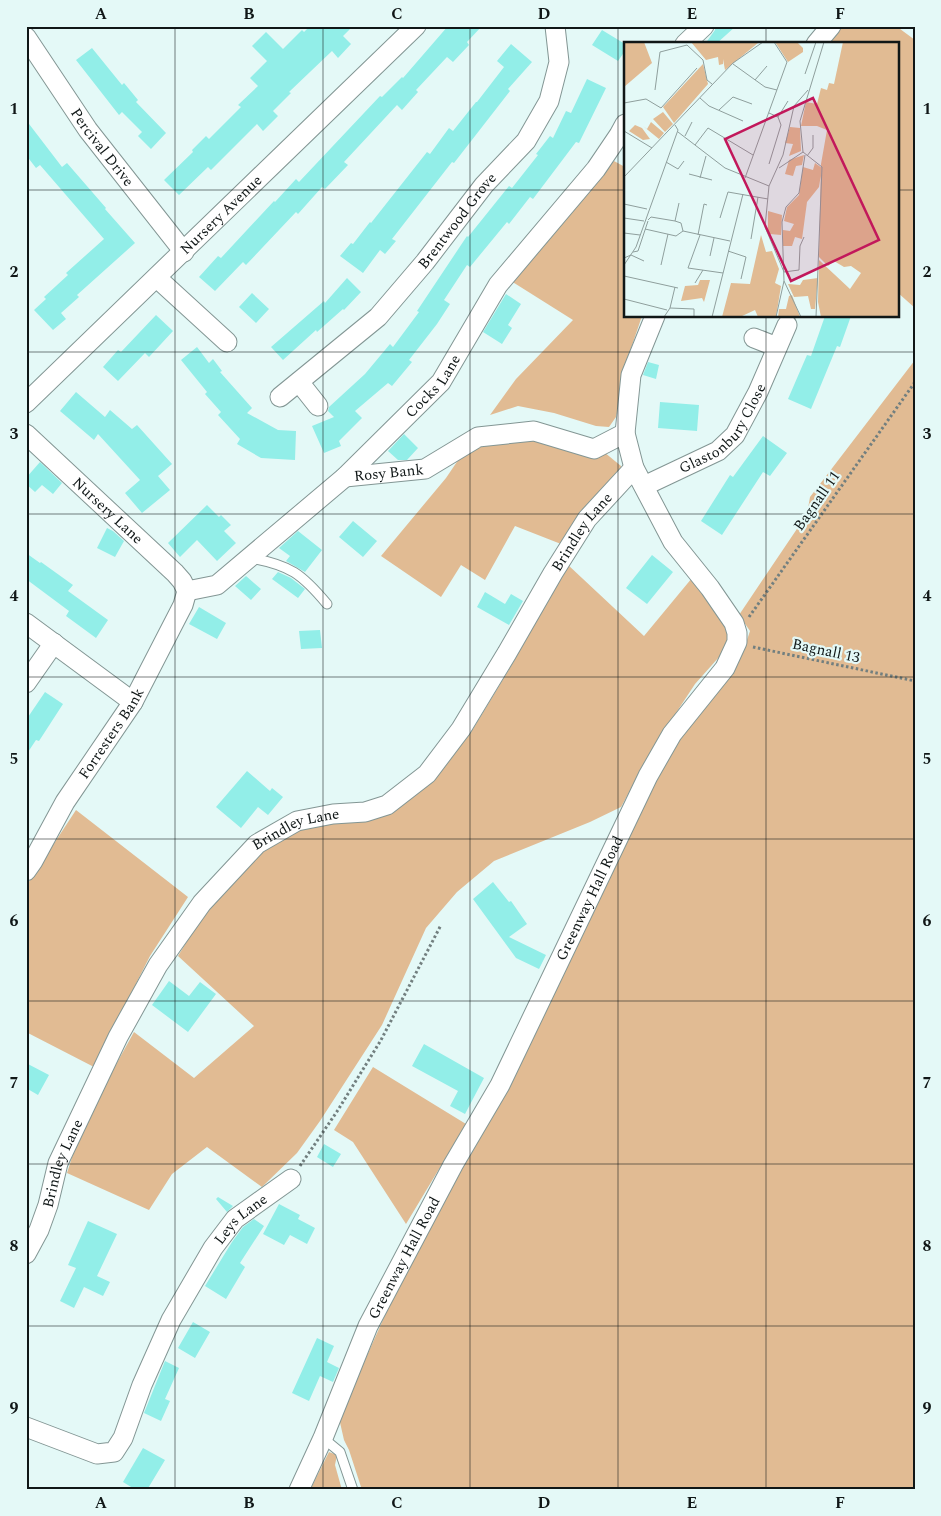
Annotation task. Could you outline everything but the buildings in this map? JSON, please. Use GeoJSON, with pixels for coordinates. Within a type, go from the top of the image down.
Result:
{"type":"FeatureCollection","features":[{"type":"Feature","properties":{"kind":"street","name":"Nursery Avenue"},"geometry":{"type":"LineString","coordinates":[[26,403],[416,26]]}},
{"type":"Feature","properties":{"kind":"street","name":"Brentwood Grove"},"geometry":{"type":"LineString","coordinates":[[280,397],[378,317],[425,262],[484,185],[526,140],[549,101],[559,62],[555,26]]}},
{"type":"Feature","properties":{"kind":"street"},"geometry":{"type":"LineString","coordinates":[[687,42],[704,26]]}},
{"type":"Feature","properties":{"kind":"street"},"geometry":{"type":"LineString","coordinates":[[818,42],[831,26]]}},
{"type":"Feature","properties":{"kind":"street","name":"Percival Drive"},"geometry":{"type":"LineString","coordinates":[[26,37],[88,130],[184,252]]}},
{"type":"Feature","properties":{"kind":"street","name":"Cocks Lane"},"geometry":{"type":"LineString","coordinates":[[187,591],[217,584],[249,558],[345,476],[441,382],[498,284],[596,168],[624,126]]}},
{"type":"Feature","properties":{"kind":"street"},"geometry":{"type":"LineString","coordinates":[[157,278],[227,342]]}},
{"type":"Feature","properties":{"kind":"street"},"geometry":{"type":"LineString","coordinates":[[654,318],[631,375],[626,434],[634,468],[673,542],[710,588],[734,623],[738,633]]}},
{"type":"Feature","properties":{"kind":"street","name":"Glastonbury Close"},"geometry":{"type":"LineString","coordinates":[[644,486],[718,450],[735,435],[758,392],[786,325]]}},
{"type":"Feature","properties":{"kind":"street"},"geometry":{"type":"LineString","coordinates":[[754,338],[777,347]]}},
{"type":"Feature","properties":{"kind":"street"},"geometry":{"type":"LineString","coordinates":[[298,382],[318,406]]}},
{"type":"Feature","properties":{"kind":"street","name":"Rosy Bank"},"geometry":{"type":"LineString","coordinates":[[345,476],[425,469],[478,437],[534,432],[594,449],[626,434]]}},
{"type":"Feature","properties":{"kind":"street","name":"Nursery Lane"},"geometry":{"type":"LineString","coordinates":[[26,434],[175,572],[187,591]]}},
{"type":"Feature","properties":{"kind":"street","name":"Brindley Lane"},"geometry":{"type":"LineString","coordinates":[[26,1254],[39,1230],[48,1205],[58,1163],[118,1038],[158,965],[202,903],[257,844],[297,821],[333,814],[365,812],[387,805],[427,774],[461,729],[587,519],[634,468]]}},
{"type":"Feature","properties":{"kind":"street","name":"Forresters Bank"},"geometry":{"type":"LineString","coordinates":[[26,871],[65,802],[133,702],[183,605],[187,591]]}},
{"type":"Feature","properties":{"kind":"street"},"geometry":{"type":"LineString","coordinates":[[26,623],[133,702]]}},
{"type":"Feature","properties":{"kind":"street","name":"Greenway Hall Road"},"geometry":{"type":"LineString","coordinates":[[299,1490],[323,1438],[368,1326],[453,1165],[500,1085],[648,776],[672,734],[725,668],[737,642],[738,633]]}},
{"type":"Feature","properties":{"kind":"street"},"geometry":{"type":"LineString","coordinates":[[26,683],[54,643]]}},
{"type":"Feature","properties":{"kind":"street","name":"Leys Lane"},"geometry":{"type":"LineString","coordinates":[[26,1427],[97,1454],[114,1452],[123,1438],[142,1385],[171,1320],[212,1248],[235,1219],[291,1179]]}},
{"type":"Feature","properties":{"kind":"lane"},"geometry":{"type":"LineString","coordinates":[[249,558],[271,562],[290,570],[312,586],[327,604]]}},
{"type":"Feature","properties":{"kind":"lane"},"geometry":{"type":"LineString","coordinates":[[323,1438],[340,1452],[353,1490]]}},
{"type":"Feature","properties":{"kind":"path","name":"Bagnall 11"},"geometry":{"type":"LineString","coordinates":[[738,633],[915,382]]}},
{"type":"Feature","properties":{"kind":"path","name":"Bagnall 13"},"geometry":{"type":"LineString","coordinates":[[738,633],[752,647],[915,681]]}},
{"type":"Feature","properties":{"kind":"path"},"geometry":{"type":"LineString","coordinates":[[291,1179],[338,1110],[382,1040],[442,925]]}},
{"type":"Feature","properties":{"kind":"shaded area"},"geometry":{"type":"Polygon","coordinates":[[[841,26],[896,26],[915,40],[915,308],[898,293],[898,42],[827,42],[841,26]]]}},
{"type":"Feature","properties":{"kind":"shaded area"},"geometry":{"type":"Polygon","coordinates":[[[614,161],[624,166],[624,318],[641,318],[624,369],[622,396],[616,417],[609,427],[596,426],[554,413],[518,406],[490,415],[516,379],[573,320],[511,281],[614,161]]]}},
{"type":"Feature","properties":{"kind":"shaded area"},"geometry":{"type":"Polygon","coordinates":[[[915,360],[915,1490],[362,1490],[344,1440],[339,1418],[395,1293],[668,749],[745,646],[750,631],[739,615],[807,514],[810,497],[915,360]]]}},
{"type":"Feature","properties":{"kind":"shaded area"},"geometry":{"type":"Polygon","coordinates":[[[540,438],[604,452],[621,466],[620,475],[561,544],[515,526],[485,580],[461,565],[441,597],[381,556],[446,478],[467,447],[540,438]]]}},
{"type":"Feature","properties":{"kind":"shaded area"},"geometry":{"type":"Polygon","coordinates":[[[567,564],[644,636],[692,578],[727,623],[728,647],[695,684],[655,745],[621,807],[590,822],[494,861],[457,892],[426,928],[382,1025],[320,1121],[297,1153],[262,1187],[207,1147],[172,1174],[149,1210],[67,1173],[82,1126],[134,1032],[194,1078],[254,1026],[178,956],[209,905],[260,852],[310,823],[370,820],[431,777],[473,729],[514,661],[538,610],[567,564]]]}},
{"type":"Feature","properties":{"kind":"shaded area"},"geometry":{"type":"Polygon","coordinates":[[[76,810],[188,897],[150,956],[94,1067],[26,1032],[26,886],[76,810]]]}},
{"type":"Feature","properties":{"kind":"shaded area"},"geometry":{"type":"Polygon","coordinates":[[[373,1067],[466,1124],[406,1224],[353,1142],[334,1130],[373,1067]]]}},
{"type":"Feature","properties":{"kind":"shaded area"},"geometry":{"type":"Polygon","coordinates":[[[329,1452],[337,1455],[335,1465],[342,1490],[310,1490],[329,1452]]]}}]}
